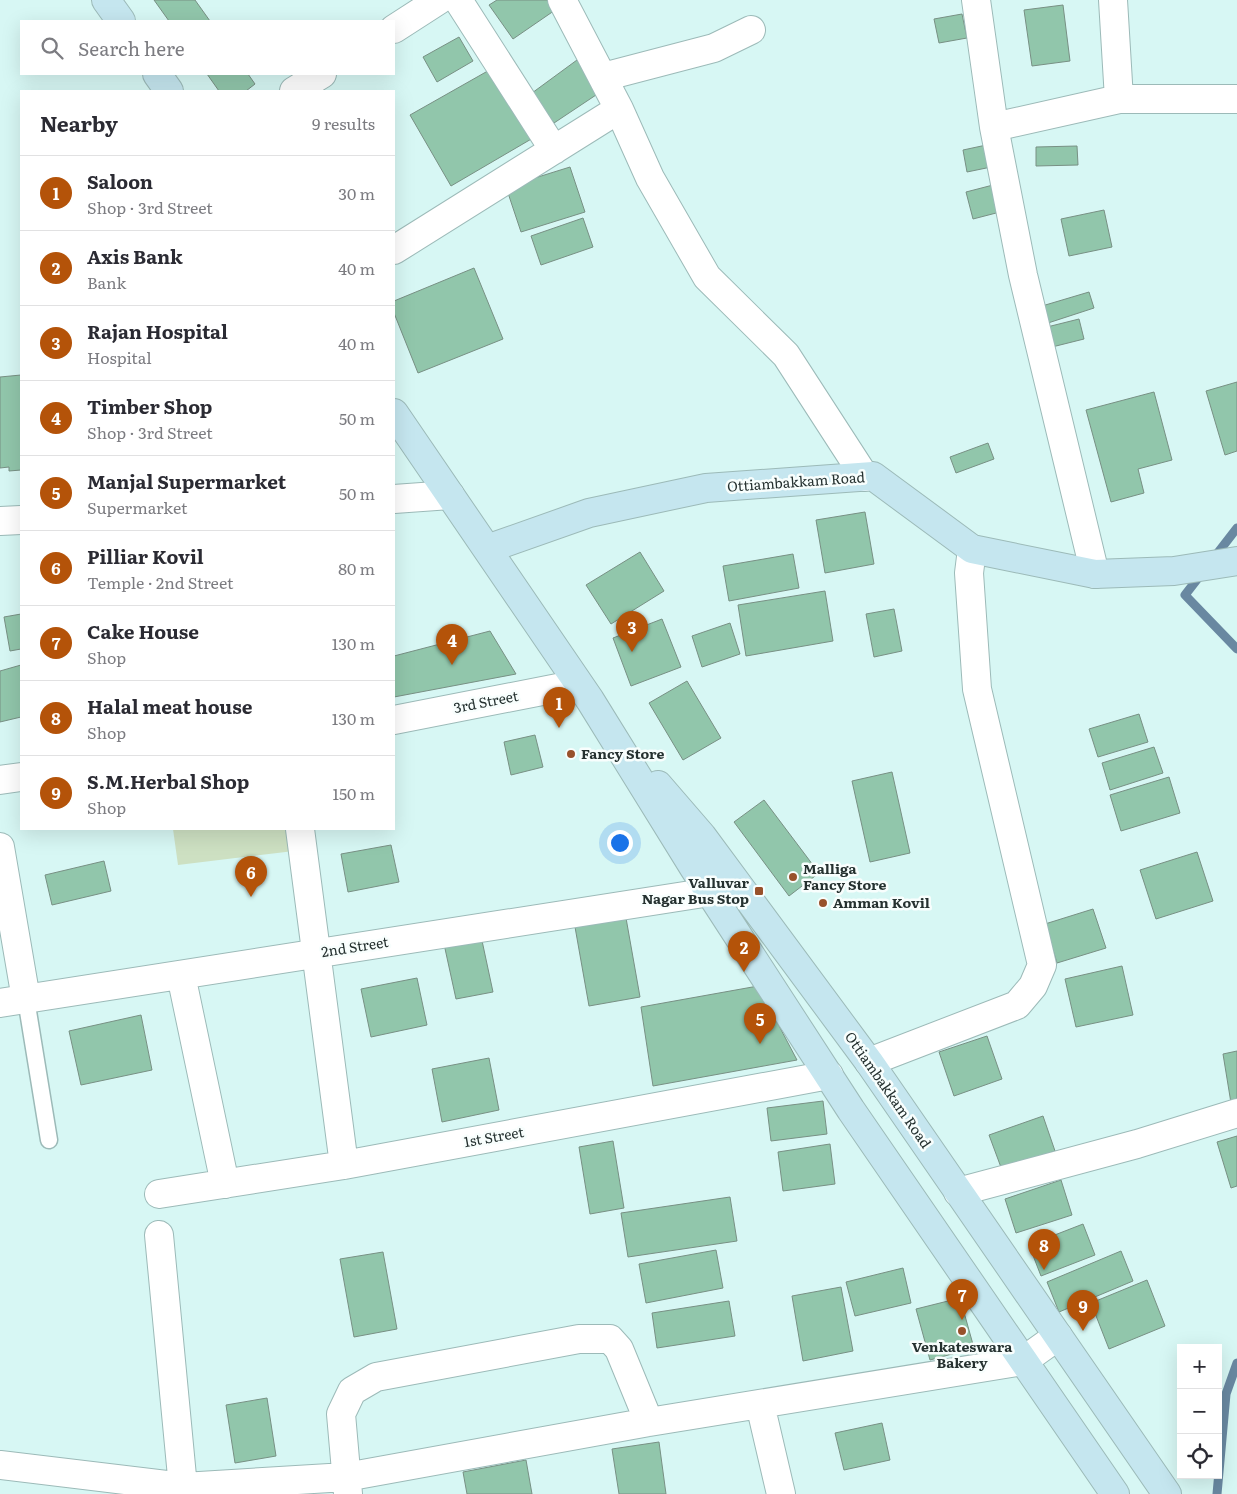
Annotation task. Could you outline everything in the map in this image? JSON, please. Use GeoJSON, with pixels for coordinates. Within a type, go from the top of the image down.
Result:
{"type":"FeatureCollection","features":[{"type":"Feature","properties":{"kind":"street"},"geometry":{"type":"LineString","coordinates":[[106,0],[120,20]]}},
{"type":"Feature","properties":{"kind":"street"},"geometry":{"type":"LineString","coordinates":[[395,28],[440,0]]}},
{"type":"Feature","properties":{"kind":"street"},"geometry":{"type":"LineString","coordinates":[[458,0],[554,150]]}},
{"type":"Feature","properties":{"kind":"street"},"geometry":{"type":"LineString","coordinates":[[562,0],[603,77],[650,178],[707,277],[786,355],[865,477]]}},
{"type":"Feature","properties":{"kind":"street"},"geometry":{"type":"LineString","coordinates":[[976,0],[994,126],[1023,275],[1095,574]]}},
{"type":"Feature","properties":{"kind":"street"},"geometry":{"type":"LineString","coordinates":[[1113,0],[1118,99]]}},
{"type":"Feature","properties":{"kind":"street"},"geometry":{"type":"LineString","coordinates":[[603,77],[714,48],[751,30]]}},
{"type":"Feature","properties":{"kind":"street"},"geometry":{"type":"LineString","coordinates":[[158,75],[168,90]]}},
{"type":"Feature","properties":{"kind":"street"},"geometry":{"type":"LineString","coordinates":[[296,90],[320,75]]}},
{"type":"Feature","properties":{"kind":"street"},"geometry":{"type":"LineString","coordinates":[[994,126],[1118,99],[1237,98]]}},
{"type":"Feature","properties":{"kind":"street"},"geometry":{"type":"LineString","coordinates":[[395,249],[619,110]]}},
{"type":"Feature","properties":{"kind":"street","name":"Ottiambakkam Road"},"geometry":{"type":"LineString","coordinates":[[395,414],[584,692],[710,892],[829,1075],[1115,1494]]}},
{"type":"Feature","properties":{"kind":"street","name":"Ottiambakkam Road"},"geometry":{"type":"LineString","coordinates":[[486,549],[589,513],[706,488],[873,476],[972,548],[1095,574],[1174,571],[1237,561]]}},
{"type":"Feature","properties":{"kind":"street"},"geometry":{"type":"LineString","coordinates":[[395,498],[450,495]]}},
{"type":"Feature","properties":{"kind":"street"},"geometry":{"type":"LineString","coordinates":[[0,522],[20,520]]}},
{"type":"Feature","properties":{"kind":"street"},"geometry":{"type":"LineString","coordinates":[[869,1062],[1017,1005],[1034,986],[1042,965],[977,689],[969,573],[972,548]]}},
{"type":"Feature","properties":{"kind":"street","name":"Ottiambakkam Road"},"geometry":{"type":"LineString","coordinates":[[584,692],[702,836],[869,1062],[1167,1494]]}},
{"type":"Feature","properties":{"kind":"street","name":"3rd Street"},"geometry":{"type":"LineString","coordinates":[[395,720],[584,692]]}},
{"type":"Feature","properties":{"kind":"street"},"geometry":{"type":"LineString","coordinates":[[0,780],[20,777]]}},
{"type":"Feature","properties":{"kind":"street"},"geometry":{"type":"LineString","coordinates":[[300,830],[318,953],[344,1165]]}},
{"type":"Feature","properties":{"kind":"street"},"geometry":{"type":"LineString","coordinates":[[0,847],[13,1001]]}},
{"type":"Feature","properties":{"kind":"street","name":"2nd Street"},"geometry":{"type":"LineString","coordinates":[[13,1001],[710,892]]}},
{"type":"Feature","properties":{"kind":"street"},"geometry":{"type":"LineString","coordinates":[[181,975],[224,1184]]}},
{"type":"Feature","properties":{"kind":"street","name":"1st Street"},"geometry":{"type":"LineString","coordinates":[[159,1194],[344,1165],[829,1075]]}},
{"type":"Feature","properties":{"kind":"street"},"geometry":{"type":"LineString","coordinates":[[958,1192],[1137,1144],[1237,1113]]}},
{"type":"Feature","properties":{"kind":"street"},"geometry":{"type":"LineString","coordinates":[[159,1235],[183,1487]]}},
{"type":"Feature","properties":{"kind":"street"},"geometry":{"type":"LineString","coordinates":[[0,1465],[183,1487],[347,1485],[649,1422],[1023,1361],[1058,1336]]}},
{"type":"Feature","properties":{"kind":"street"},"geometry":{"type":"LineString","coordinates":[[347,1485],[341,1414],[352,1391],[376,1377],[579,1339],[610,1339],[620,1349],[649,1422]]}},
{"type":"Feature","properties":{"kind":"street"},"geometry":{"type":"LineString","coordinates":[[760,1404],[781,1494]]}},
{"type":"Feature","properties":{"kind":"lane"},"geometry":{"type":"LineString","coordinates":[[13,1001],[49,1140]]}},
{"type":"Feature","properties":{"kind":"green space"},"geometry":{"type":"Polygon","coordinates":[[[173,830],[293,830],[294,851],[178,865],[173,830]]]}},
{"type":"Feature","properties":{"kind":"building"},"geometry":{"type":"Polygon","coordinates":[[[154,0],[195,0],[209,20],[168,20],[154,0]]]}},
{"type":"Feature","properties":{"kind":"building"},"geometry":{"type":"Polygon","coordinates":[[[497,0],[557,0],[561,6],[513,39],[489,5],[497,0]]]}},
{"type":"Feature","properties":{"kind":"building"},"geometry":{"type":"Polygon","coordinates":[[[1063,5],[1070,61],[1032,66],[1024,10],[1063,5]]]}},
{"type":"Feature","properties":{"kind":"building"},"geometry":{"type":"Polygon","coordinates":[[[962,14],[967,38],[939,43],[934,19],[962,14]]]}},
{"type":"Feature","properties":{"kind":"building"},"geometry":{"type":"Polygon","coordinates":[[[459,37],[473,61],[437,82],[423,57],[459,37]]]}},
{"type":"Feature","properties":{"kind":"building"},"geometry":{"type":"Polygon","coordinates":[[[577,60],[599,93],[554,123],[532,93],[577,60]]]}},
{"type":"Feature","properties":{"kind":"building"},"geometry":{"type":"Polygon","coordinates":[[[493,68],[533,138],[451,186],[410,115],[493,68]]]}},
{"type":"Feature","properties":{"kind":"building"},"geometry":{"type":"Polygon","coordinates":[[[208,75],[249,75],[255,84],[247,90],[218,90],[208,75]]]}},
{"type":"Feature","properties":{"kind":"building"},"geometry":{"type":"Polygon","coordinates":[[[991,144],[996,166],[967,172],[963,150],[991,144]]]}},
{"type":"Feature","properties":{"kind":"building"},"geometry":{"type":"Polygon","coordinates":[[[1077,146],[1078,165],[1036,166],[1036,147],[1077,146]]]}},
{"type":"Feature","properties":{"kind":"building"},"geometry":{"type":"Polygon","coordinates":[[[570,167],[585,212],[521,232],[506,187],[570,167]]]}},
{"type":"Feature","properties":{"kind":"building"},"geometry":{"type":"Polygon","coordinates":[[[993,185],[1000,212],[973,219],[966,192],[993,185]]]}},
{"type":"Feature","properties":{"kind":"building"},"geometry":{"type":"Polygon","coordinates":[[[1104,210],[1112,247],[1069,256],[1061,219],[1104,210]]]}},
{"type":"Feature","properties":{"kind":"building"},"geometry":{"type":"Polygon","coordinates":[[[583,218],[593,247],[541,265],[531,236],[583,218]]]}},
{"type":"Feature","properties":{"kind":"building"},"geometry":{"type":"Polygon","coordinates":[[[474,268],[503,339],[418,373],[395,316],[395,301],[474,268]]]}},
{"type":"Feature","properties":{"kind":"building"},"geometry":{"type":"Polygon","coordinates":[[[1089,292],[1094,308],[1048,323],[1042,306],[1089,292]]]}},
{"type":"Feature","properties":{"kind":"building"},"geometry":{"type":"Polygon","coordinates":[[[1079,319],[1084,339],[1052,347],[1047,327],[1079,319]]]}},
{"type":"Feature","properties":{"kind":"building"},"geometry":{"type":"Polygon","coordinates":[[[20,375],[20,470],[9,471],[9,467],[0,468],[0,377],[20,375]]]}},
{"type":"Feature","properties":{"kind":"building"},"geometry":{"type":"Polygon","coordinates":[[[1237,382],[1237,451],[1225,455],[1206,391],[1237,382]]]}},
{"type":"Feature","properties":{"kind":"building"},"geometry":{"type":"Polygon","coordinates":[[[1154,392],[1172,460],[1138,469],[1144,493],[1111,502],[1086,410],[1154,392]]]}},
{"type":"Feature","properties":{"kind":"building"},"geometry":{"type":"Polygon","coordinates":[[[988,443],[994,459],[956,473],[950,457],[988,443]]]}},
{"type":"Feature","properties":{"kind":"building"},"geometry":{"type":"Polygon","coordinates":[[[865,512],[874,564],[825,573],[816,520],[865,512]]]}},
{"type":"Feature","properties":{"kind":"building"},"geometry":{"type":"Polygon","coordinates":[[[640,552],[664,591],[611,624],[586,585],[640,552]]]}},
{"type":"Feature","properties":{"kind":"building"},"geometry":{"type":"Polygon","coordinates":[[[793,554],[799,588],[729,601],[723,566],[793,554]]]}},
{"type":"Feature","properties":{"kind":"building"},"geometry":{"type":"Polygon","coordinates":[[[825,591],[833,641],[746,656],[738,605],[825,591]]]}},
{"type":"Feature","properties":{"kind":"building"},"geometry":{"type":"Polygon","coordinates":[[[894,609],[902,651],[874,657],[866,614],[894,609]]]}},
{"type":"Feature","properties":{"kind":"building"},"geometry":{"type":"Polygon","coordinates":[[[20,614],[20,649],[10,651],[4,617],[20,614]]]}},
{"type":"Feature","properties":{"kind":"building"},"geometry":{"type":"Polygon","coordinates":[[[662,619],[681,667],[631,686],[613,638],[662,619]]]}},
{"type":"Feature","properties":{"kind":"building"},"geometry":{"type":"Polygon","coordinates":[[[730,623],[740,654],[702,667],[692,636],[730,623]]]}},
{"type":"Feature","properties":{"kind":"building"},"geometry":{"type":"Polygon","coordinates":[[[490,631],[516,674],[395,697],[395,656],[490,631]]]}},
{"type":"Feature","properties":{"kind":"building"},"geometry":{"type":"Polygon","coordinates":[[[20,665],[20,717],[0,722],[0,671],[20,665]]]}},
{"type":"Feature","properties":{"kind":"building"},"geometry":{"type":"Polygon","coordinates":[[[687,681],[721,738],[683,760],[649,703],[687,681]]]}},
{"type":"Feature","properties":{"kind":"building"},"geometry":{"type":"Polygon","coordinates":[[[1139,714],[1148,742],[1098,757],[1089,729],[1139,714]]]}},
{"type":"Feature","properties":{"kind":"building"},"geometry":{"type":"Polygon","coordinates":[[[535,735],[543,767],[511,775],[504,742],[535,735]]]}},
{"type":"Feature","properties":{"kind":"building"},"geometry":{"type":"Polygon","coordinates":[[[1154,747],[1163,773],[1110,790],[1102,763],[1154,747]]]}},
{"type":"Feature","properties":{"kind":"building"},"geometry":{"type":"Polygon","coordinates":[[[892,772],[910,853],[870,862],[852,781],[892,772]]]}},
{"type":"Feature","properties":{"kind":"building"},"geometry":{"type":"Polygon","coordinates":[[[1169,777],[1180,813],[1121,831],[1110,795],[1169,777]]]}},
{"type":"Feature","properties":{"kind":"building"},"geometry":{"type":"Polygon","coordinates":[[[764,800],[819,873],[789,896],[734,822],[764,800]]]}},
{"type":"Feature","properties":{"kind":"building"},"geometry":{"type":"Polygon","coordinates":[[[391,845],[399,882],[348,892],[341,854],[391,845]]]}},
{"type":"Feature","properties":{"kind":"building"},"geometry":{"type":"Polygon","coordinates":[[[1197,852],[1213,901],[1156,919],[1140,870],[1197,852]]]}},
{"type":"Feature","properties":{"kind":"building"},"geometry":{"type":"Polygon","coordinates":[[[104,861],[111,891],[52,905],[45,875],[104,861]]]}},
{"type":"Feature","properties":{"kind":"building"},"geometry":{"type":"Polygon","coordinates":[[[1093,909],[1106,948],[1057,963],[1045,924],[1093,909]]]}},
{"type":"Feature","properties":{"kind":"building"},"geometry":{"type":"Polygon","coordinates":[[[626,918],[640,997],[589,1006],[575,927],[626,918]]]}},
{"type":"Feature","properties":{"kind":"building"},"geometry":{"type":"Polygon","coordinates":[[[481,936],[493,992],[456,999],[444,944],[481,936]]]}},
{"type":"Feature","properties":{"kind":"building"},"geometry":{"type":"Polygon","coordinates":[[[1122,966],[1133,1015],[1076,1027],[1065,979],[1122,966]]]}},
{"type":"Feature","properties":{"kind":"building"},"geometry":{"type":"Polygon","coordinates":[[[417,978],[427,1025],[371,1037],[361,989],[417,978]]]}},
{"type":"Feature","properties":{"kind":"building"},"geometry":{"type":"Polygon","coordinates":[[[758,986],[797,1060],[653,1086],[641,1007],[758,986]]]}},
{"type":"Feature","properties":{"kind":"building"},"geometry":{"type":"Polygon","coordinates":[[[141,1015],[152,1070],[81,1085],[69,1031],[141,1015]]]}},
{"type":"Feature","properties":{"kind":"building"},"geometry":{"type":"Polygon","coordinates":[[[987,1036],[1002,1079],[954,1096],[939,1052],[987,1036]]]}},
{"type":"Feature","properties":{"kind":"building"},"geometry":{"type":"Polygon","coordinates":[[[1237,1051],[1237,1102],[1231,1103],[1223,1054],[1237,1051]]]}},
{"type":"Feature","properties":{"kind":"building"},"geometry":{"type":"Polygon","coordinates":[[[489,1058],[499,1110],[442,1122],[432,1069],[489,1058]]]}},
{"type":"Feature","properties":{"kind":"building"},"geometry":{"type":"Polygon","coordinates":[[[823,1101],[827,1134],[771,1141],[767,1108],[823,1101]]]}},
{"type":"Feature","properties":{"kind":"building"},"geometry":{"type":"Polygon","coordinates":[[[1043,1116],[1055,1151],[1002,1170],[989,1135],[1043,1116]]]}},
{"type":"Feature","properties":{"kind":"building"},"geometry":{"type":"Polygon","coordinates":[[[1237,1136],[1237,1186],[1231,1188],[1217,1142],[1237,1136]]]}},
{"type":"Feature","properties":{"kind":"building"},"geometry":{"type":"Polygon","coordinates":[[[613,1141],[624,1208],[590,1214],[579,1147],[613,1141]]]}},
{"type":"Feature","properties":{"kind":"building"},"geometry":{"type":"Polygon","coordinates":[[[830,1144],[835,1184],[783,1191],[778,1152],[830,1144]]]}},
{"type":"Feature","properties":{"kind":"building"},"geometry":{"type":"Polygon","coordinates":[[[1061,1180],[1072,1215],[1016,1233],[1005,1199],[1061,1180]]]}},
{"type":"Feature","properties":{"kind":"building"},"geometry":{"type":"Polygon","coordinates":[[[730,1197],[737,1241],[628,1257],[621,1213],[730,1197]]]}},
{"type":"Feature","properties":{"kind":"building"},"geometry":{"type":"Polygon","coordinates":[[[1083,1224],[1095,1255],[1041,1276],[1029,1245],[1083,1224]]]}},
{"type":"Feature","properties":{"kind":"building"},"geometry":{"type":"Polygon","coordinates":[[[716,1250],[723,1288],[646,1303],[639,1264],[716,1250]]]}},
{"type":"Feature","properties":{"kind":"building"},"geometry":{"type":"Polygon","coordinates":[[[1121,1251],[1133,1281],[1059,1312],[1047,1282],[1121,1251]]]}},
{"type":"Feature","properties":{"kind":"building"},"geometry":{"type":"Polygon","coordinates":[[[383,1252],[397,1329],[354,1337],[340,1259],[383,1252]]]}},
{"type":"Feature","properties":{"kind":"building"},"geometry":{"type":"Polygon","coordinates":[[[903,1268],[911,1303],[855,1316],[846,1282],[903,1268]]]}},
{"type":"Feature","properties":{"kind":"building"},"geometry":{"type":"Polygon","coordinates":[[[1147,1280],[1165,1326],[1109,1349],[1091,1303],[1147,1280]]]}},
{"type":"Feature","properties":{"kind":"building"},"geometry":{"type":"Polygon","coordinates":[[[841,1287],[853,1351],[803,1361],[792,1296],[841,1287]]]}},
{"type":"Feature","properties":{"kind":"building"},"geometry":{"type":"Polygon","coordinates":[[[960,1298],[974,1348],[930,1360],[916,1309],[960,1298]]]}},
{"type":"Feature","properties":{"kind":"building"},"geometry":{"type":"Polygon","coordinates":[[[729,1301],[735,1336],[657,1348],[652,1313],[729,1301]]]}},
{"type":"Feature","properties":{"kind":"building"},"geometry":{"type":"Polygon","coordinates":[[[267,1398],[276,1456],[235,1463],[226,1405],[267,1398]]]}},
{"type":"Feature","properties":{"kind":"building"},"geometry":{"type":"Polygon","coordinates":[[[882,1423],[890,1460],[844,1470],[835,1433],[882,1423]]]}},
{"type":"Feature","properties":{"kind":"building"},"geometry":{"type":"Polygon","coordinates":[[[659,1442],[666,1494],[619,1494],[612,1449],[659,1442]]]}},
{"type":"Feature","properties":{"kind":"building"},"geometry":{"type":"Polygon","coordinates":[[[526,1460],[532,1494],[467,1494],[463,1472],[526,1460]]]}},
{"type":"Feature","properties":{"kind":"waterway"},"geometry":{"type":"LineString","coordinates":[[1213,559],[1237,528]]}},
{"type":"Feature","properties":{"kind":"waterway"},"geometry":{"type":"LineString","coordinates":[[1202,573],[1185,595],[1237,649]]}},
{"type":"Feature","properties":{"kind":"waterway"},"geometry":{"type":"LineString","coordinates":[[1217,1494],[1226,1394],[1237,1363]]}},
{"type":"Feature","properties":{"kind":"place","name":"Rajan Hospital"},"geometry":{"type":"Point","coordinates":[632,652]}},
{"type":"Feature","properties":{"kind":"place","name":"Timber Shop"},"geometry":{"type":"Point","coordinates":[452,665]}},
{"type":"Feature","properties":{"kind":"place","name":"Saloon"},"geometry":{"type":"Point","coordinates":[559,728]}},
{"type":"Feature","properties":{"kind":"place","name":"Fancy Store"},"geometry":{"type":"Point","coordinates":[571,754]}},
{"type":"Feature","properties":{"kind":"place","name":"Malliga Fancy Store"},"geometry":{"type":"Point","coordinates":[793,877]}},
{"type":"Feature","properties":{"kind":"place","name":"Valluvar Nagar Bus Stop"},"geometry":{"type":"Point","coordinates":[759,891]}},
{"type":"Feature","properties":{"kind":"place","name":"Pilliar Kovil"},"geometry":{"type":"Point","coordinates":[251,897]}},
{"type":"Feature","properties":{"kind":"place","name":"Amman Kovil"},"geometry":{"type":"Point","coordinates":[823,903]}},
{"type":"Feature","properties":{"kind":"place","name":"Axis Bank"},"geometry":{"type":"Point","coordinates":[744,972]}},
{"type":"Feature","properties":{"kind":"place","name":"Manjal Supermarket"},"geometry":{"type":"Point","coordinates":[760,1044]}},
{"type":"Feature","properties":{"kind":"place","name":"Halal meat house"},"geometry":{"type":"Point","coordinates":[1044,1270]}},
{"type":"Feature","properties":{"kind":"place","name":"Cake House"},"geometry":{"type":"Point","coordinates":[962,1320]}},
{"type":"Feature","properties":{"kind":"place","name":"Venkateswara Bakery"},"geometry":{"type":"Point","coordinates":[962,1331]}},
{"type":"Feature","properties":{"kind":"place","name":"S.M.Herbal Shop"},"geometry":{"type":"Point","coordinates":[1083,1331]}}]}
